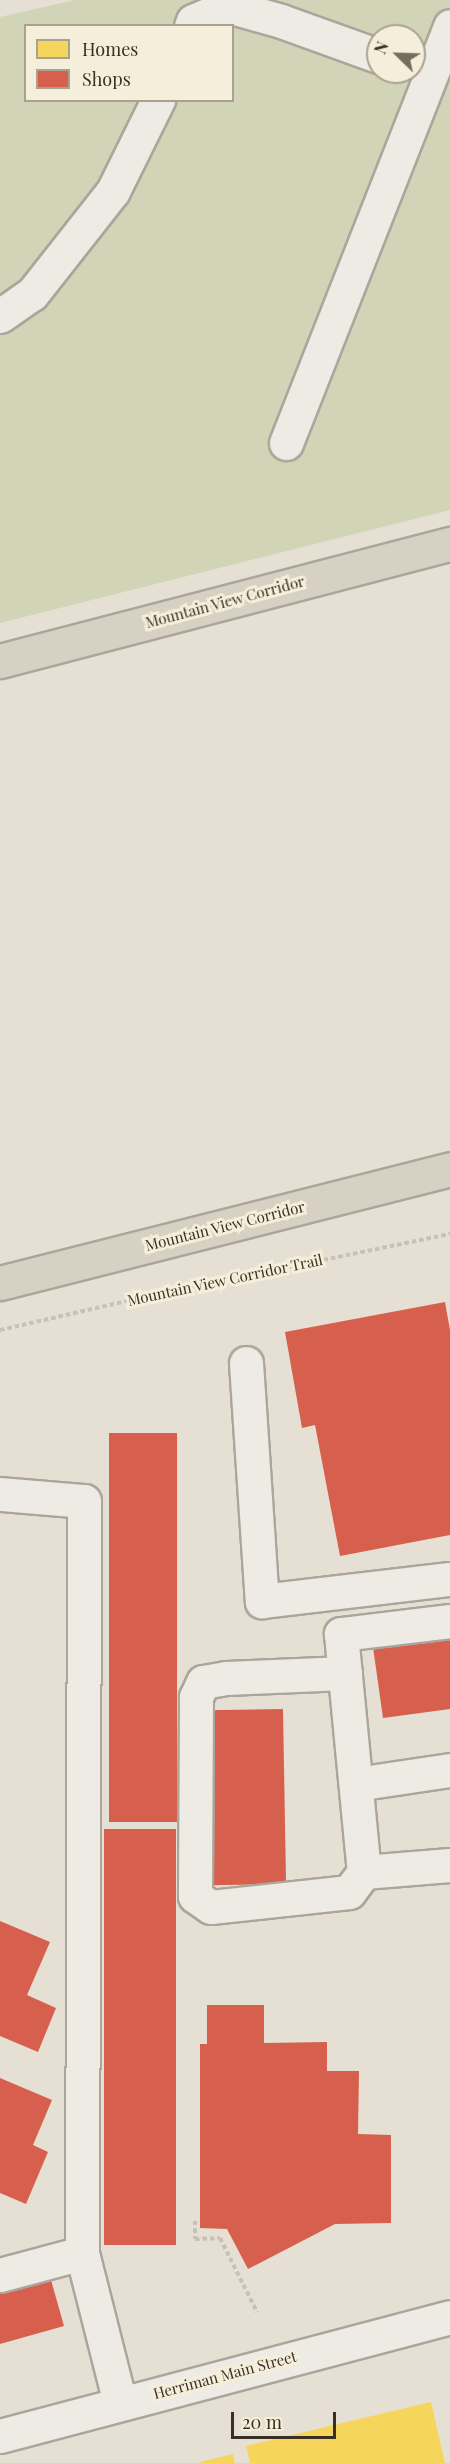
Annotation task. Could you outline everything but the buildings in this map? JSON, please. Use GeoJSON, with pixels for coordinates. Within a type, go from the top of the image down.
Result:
{"type":"FeatureCollection","features":[{"type":"Feature","properties":{"kind":"highway","name":"Mountain View Corridor"},"geometry":{"type":"LineString","coordinates":[[0,661],[450,543]]}},
{"type":"Feature","properties":{"kind":"highway","name":"Mountain View Corridor"},"geometry":{"type":"LineString","coordinates":[[0,1283],[450,1169]]}},
{"type":"Feature","properties":{"kind":"street"},"geometry":{"type":"LineString","coordinates":[[192,24],[193,21],[228,6],[366,52]]}},
{"type":"Feature","properties":{"kind":"street"},"geometry":{"type":"LineString","coordinates":[[426,64],[450,26]]}},
{"type":"Feature","properties":{"kind":"street"},"geometry":{"type":"LineString","coordinates":[[285,443],[417,84]]}},
{"type":"Feature","properties":{"kind":"street"},"geometry":{"type":"LineString","coordinates":[[0,316],[32,294],[113,190],[157,102]]}},
{"type":"Feature","properties":{"kind":"street"},"geometry":{"type":"LineString","coordinates":[[246,1364],[262,1601],[450,1579]]}},
{"type":"Feature","properties":{"kind":"street"},"geometry":{"type":"LineString","coordinates":[[0,1494],[84,1501],[82,2253],[120,2403]]}},
{"type":"Feature","properties":{"kind":"street"},"geometry":{"type":"LineString","coordinates":[[345,1673],[226,1678],[203,1682],[196,1697],[195,1896],[212,1907],[349,1892],[364,1872],[356,1784],[345,1673],[341,1634],[450,1621]]}},
{"type":"Feature","properties":{"kind":"street"},"geometry":{"type":"LineString","coordinates":[[356,1784],[450,1770]]}},
{"type":"Feature","properties":{"kind":"street"},"geometry":{"type":"LineString","coordinates":[[364,1872],[450,1865]]}},
{"type":"Feature","properties":{"kind":"street"},"geometry":{"type":"LineString","coordinates":[[0,2275],[82,2253]]}},
{"type":"Feature","properties":{"kind":"street","name":"Herriman Main Street"},"geometry":{"type":"LineString","coordinates":[[0,2436],[450,2317]]}},
{"type":"Feature","properties":{"kind":"path","name":"Mountain View Corridor Trail"},"geometry":{"type":"LineString","coordinates":[[0,1330],[162,1293],[450,1234]]}},
{"type":"Feature","properties":{"kind":"path"},"geometry":{"type":"LineString","coordinates":[[195,2221],[195,2239],[220,2238],[257,2313]]}},
{"type":"Feature","properties":{"kind":"green space"},"geometry":{"type":"Polygon","coordinates":[[[75,0],[450,0],[450,510],[0,623],[0,17],[75,0]]]}}]}
